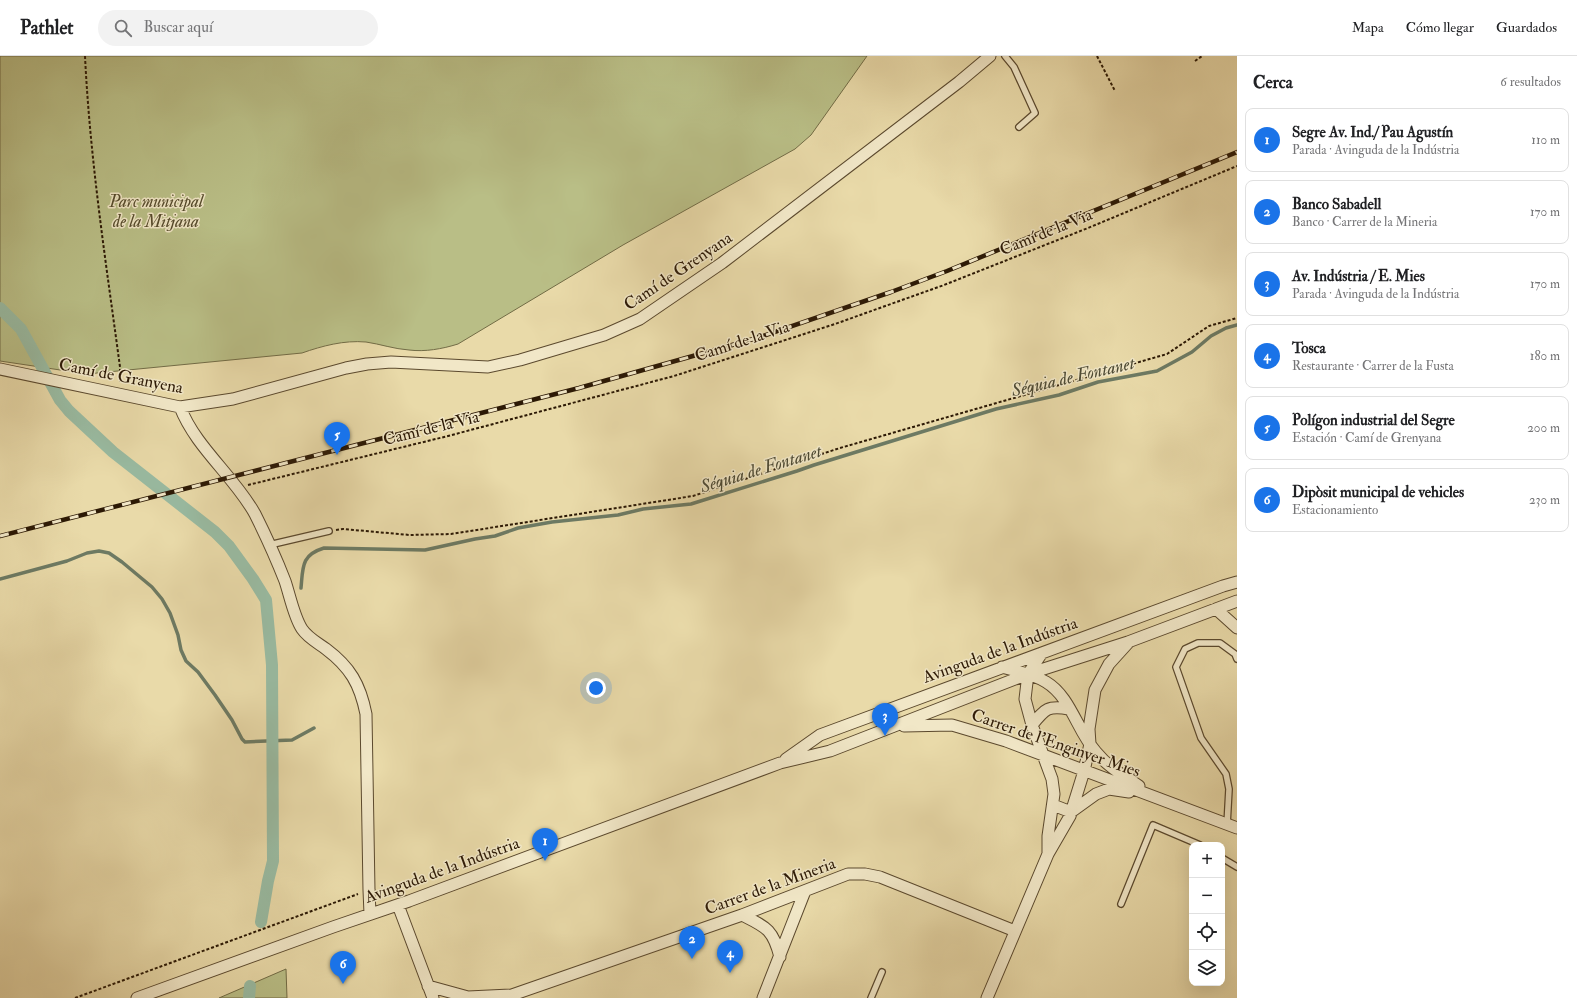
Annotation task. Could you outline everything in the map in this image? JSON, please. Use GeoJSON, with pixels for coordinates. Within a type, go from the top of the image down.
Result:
{"type":"FeatureCollection","features":[{"type":"Feature","properties":{"kind":"street","name":"Camí de Grenyana"},"geometry":{"type":"LineString","coordinates":[[283,385],[346,368],[385,362],[488,367],[520,360],[622,328],[674,298],[728,259],[960,82],[990,56]]}},
{"type":"Feature","properties":{"kind":"street","name":"Camí de Granyena"},"geometry":{"type":"LineString","coordinates":[[0,369],[180,407],[232,399],[283,385]]}},
{"type":"Feature","properties":{"kind":"street"},"geometry":{"type":"LineString","coordinates":[[180,407],[200,443],[230,477],[255,515],[285,581],[301,628],[306,634],[342,662],[349,670],[360,690],[366,714],[368,890],[370,914]]}},
{"type":"Feature","properties":{"kind":"street","name":"Avinguda de la Indústria"},"geometry":{"type":"LineString","coordinates":[[780,763],[820,735],[1237,582]]}},
{"type":"Feature","properties":{"kind":"street","name":"Avinguda de la Indústria"},"geometry":{"type":"LineString","coordinates":[[137,998],[398,905],[780,763],[830,752],[1028,674],[1128,642],[1237,601]]}},
{"type":"Feature","properties":{"kind":"street"},"geometry":{"type":"LineString","coordinates":[[1216,609],[1237,628]]}},
{"type":"Feature","properties":{"kind":"street"},"geometry":{"type":"LineString","coordinates":[[987,998],[1048,854],[1071,812],[1084,771],[1090,744],[1089,729],[1095,690],[1109,664],[1128,642]]}},
{"type":"Feature","properties":{"kind":"street"},"geometry":{"type":"LineString","coordinates":[[1042,653],[1028,674],[1025,699],[1032,725],[1052,779],[1054,794],[1048,836],[1048,854]]}},
{"type":"Feature","properties":{"kind":"street","name":"Carrer de l'Enginyer Mies"},"geometry":{"type":"LineString","coordinates":[[1002,667],[1028,674],[1047,682],[1062,697],[1095,752],[1111,768],[1155,796]]}},
{"type":"Feature","properties":{"kind":"street","name":"Carrer de l'Enginyer Mies"},"geometry":{"type":"LineString","coordinates":[[1032,725],[1042,713],[1054,706],[1069,709]]}},
{"type":"Feature","properties":{"kind":"street","name":"Carrer de l'Enginyer Mies"},"geometry":{"type":"LineString","coordinates":[[896,727],[952,725],[1006,741],[1232,826]]}},
{"type":"Feature","properties":{"kind":"street"},"geometry":{"type":"LineString","coordinates":[[1071,812],[1096,794],[1109,789],[1155,796]]}},
{"type":"Feature","properties":{"kind":"street"},"geometry":{"type":"LineString","coordinates":[[1053,805],[1071,812]]}},
{"type":"Feature","properties":{"kind":"street","name":"Carrer de la Mineria"},"geometry":{"type":"LineString","coordinates":[[428,986],[468,998],[511,997],[742,915],[848,874],[865,874],[880,877],[1015,931]]}},
{"type":"Feature","properties":{"kind":"street"},"geometry":{"type":"LineString","coordinates":[[763,998],[805,891]]}},
{"type":"Feature","properties":{"kind":"street"},"geometry":{"type":"LineString","coordinates":[[398,905],[433,998]]}},
{"type":"Feature","properties":{"kind":"street"},"geometry":{"type":"LineString","coordinates":[[742,915],[769,930],[776,940],[780,957]]}},
{"type":"Feature","properties":{"kind":"lane"},"geometry":{"type":"LineString","coordinates":[[1005,56],[1014,67],[1035,113],[1020,127]]}},
{"type":"Feature","properties":{"kind":"lane"},"geometry":{"type":"LineString","coordinates":[[269,545],[329,531]]}},
{"type":"Feature","properties":{"kind":"lane"},"geometry":{"type":"LineString","coordinates":[[1232,826],[1229,788],[1226,774],[1200,738],[1176,667],[1185,649],[1198,642],[1220,643],[1235,654],[1237,659]]}},
{"type":"Feature","properties":{"kind":"lane"},"geometry":{"type":"LineString","coordinates":[[1121,904],[1153,825],[1193,842]]}},
{"type":"Feature","properties":{"kind":"lane"},"geometry":{"type":"LineString","coordinates":[[1225,860],[1237,867]]}},
{"type":"Feature","properties":{"kind":"lane"},"geometry":{"type":"LineString","coordinates":[[871,998],[882,972]]}},
{"type":"Feature","properties":{"kind":"path"},"geometry":{"type":"LineString","coordinates":[[85,56],[88,110],[99,214],[120,367],[120,395]]}},
{"type":"Feature","properties":{"kind":"path"},"geometry":{"type":"LineString","coordinates":[[1097,56],[1115,91]]}},
{"type":"Feature","properties":{"kind":"path"},"geometry":{"type":"LineString","coordinates":[[1195,61],[1202,56]]}},
{"type":"Feature","properties":{"kind":"path","name":"Camí de la Via"},"geometry":{"type":"LineString","coordinates":[[238,488],[455,434],[668,377],[835,324],[944,285],[1088,228],[1237,166]]}},
{"type":"Feature","properties":{"kind":"path"},"geometry":{"type":"LineString","coordinates":[[329,531],[343,528],[410,535],[451,534],[694,496],[840,448],[1167,354],[1209,326],[1237,318]]}},
{"type":"Feature","properties":{"kind":"path"},"geometry":{"type":"LineString","coordinates":[[75,998],[368,890]]}},
{"type":"Feature","properties":{"kind":"green space","name":"Parc municipal de la Mitjana"},"geometry":{"type":"Polygon","coordinates":[[[0,56],[867,56],[811,135],[795,149],[623,245],[458,344],[434,350],[415,351],[366,342],[350,342],[325,346],[302,353],[87,374],[0,361],[0,56]]]}},
{"type":"Feature","properties":{"kind":"green space"},"geometry":{"type":"Polygon","coordinates":[[[286,969],[287,998],[219,998],[286,969]]]}},
{"type":"Feature","properties":{"kind":"waterway"},"geometry":{"type":"LineString","coordinates":[[0,308],[21,329],[60,400],[69,411],[113,452],[215,532],[229,546],[266,600],[272,665],[273,861],[261,922]]}},
{"type":"Feature","properties":{"kind":"waterway","name":"Séquia de Fontanet"},"geometry":{"type":"LineString","coordinates":[[301,588],[303,568],[307,558],[316,551],[324,548],[425,550],[495,536],[518,528],[552,522],[618,515],[643,509],[691,504],[996,409],[1059,395],[1098,382],[1157,371],[1192,352],[1211,336],[1226,328],[1237,325]]}},
{"type":"Feature","properties":{"kind":"waterway","name":"Séquia de Fontanet"},"geometry":{"type":"LineString","coordinates":[[0,579],[67,561],[87,553],[99,551],[109,553],[152,587],[162,599],[170,613],[178,635],[181,650],[186,661],[198,672],[215,695],[245,742],[292,740],[314,728]]}},
{"type":"Feature","properties":{"kind":"waterway"},"geometry":{"type":"LineString","coordinates":[[249,998],[250,986]]}},
{"type":"Feature","properties":{"kind":"railway"},"geometry":{"type":"LineString","coordinates":[[0,536],[579,388],[757,338],[947,271],[1237,152]]}},
{"type":"Feature","properties":{"kind":"place","name":"Polígon industrial del Segre"},"geometry":{"type":"Point","coordinates":[337,455]}},
{"type":"Feature","properties":{"kind":"place","name":"Av. Indústria / E. Mies"},"geometry":{"type":"Point","coordinates":[885,736]}},
{"type":"Feature","properties":{"kind":"place","name":"Segre Av. Ind./ Pau Agustín"},"geometry":{"type":"Point","coordinates":[545,861]}},
{"type":"Feature","properties":{"kind":"place","name":"Banco Sabadell"},"geometry":{"type":"Point","coordinates":[692,959]}},
{"type":"Feature","properties":{"kind":"place","name":"Tosca"},"geometry":{"type":"Point","coordinates":[730,973]}},
{"type":"Feature","properties":{"kind":"place","name":"Dipòsit municipal de vehicles"},"geometry":{"type":"Point","coordinates":[343,984]}}]}
